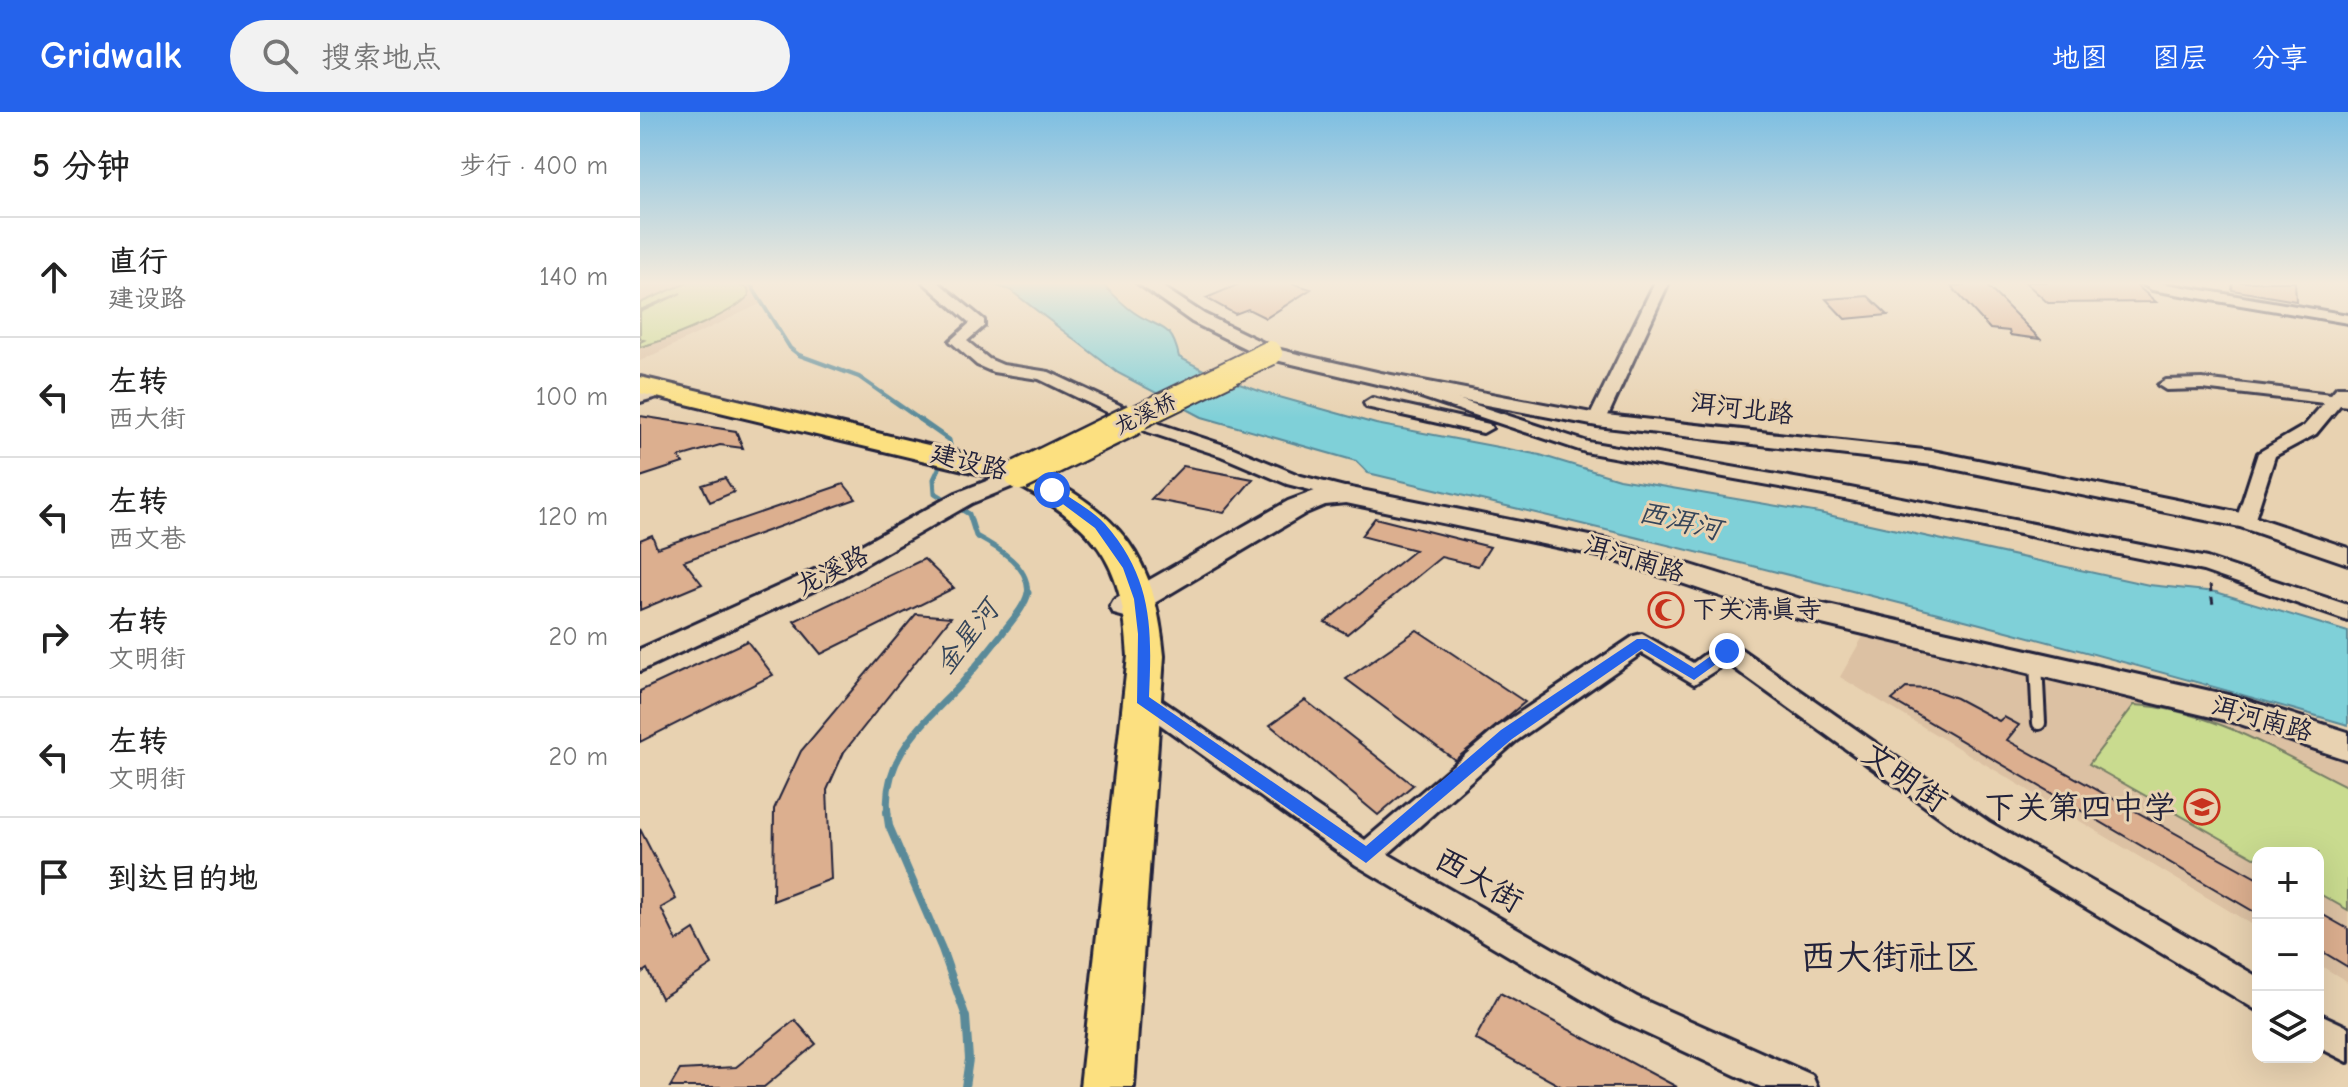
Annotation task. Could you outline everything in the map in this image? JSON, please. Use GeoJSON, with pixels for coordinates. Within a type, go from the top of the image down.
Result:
{"type":"FeatureCollection","features":[{"type":"Feature","properties":{"kind":"main road","name":"龙溪桥"},"geometry":{"type":"LineString","coordinates":[[1014,478],[1270,353]]}},
{"type":"Feature","properties":{"kind":"main road","name":"建设路"},"geometry":{"type":"LineString","coordinates":[[645,392],[1014,478],[1087,531],[1132,603],[1146,645],[1107,1087]]}},
{"type":"Feature","properties":{"kind":"main road","name":"洱河南路"},"geometry":{"type":"LineString","coordinates":[[1132,603],[1306,502],[1328,495],[1353,495],[1610,549],[1801,609],[2271,718],[2348,746]]}},
{"type":"Feature","properties":{"kind":"main road","name":"建设路"},"geometry":{"type":"LineString","coordinates":[[1083,1087],[1127,683],[1132,603]]}},
{"type":"Feature","properties":{"kind":"street"},"geometry":{"type":"LineString","coordinates":[[972,328],[958,341],[983,362],[1007,371],[1043,375],[1154,428],[1227,452],[1294,480],[1353,495]]}},
{"type":"Feature","properties":{"kind":"street","name":"洱河北路"},"geometry":{"type":"LineString","coordinates":[[1218,328],[1270,353],[1381,379],[1597,420],[1933,458],[2246,521],[2348,556]]}},
{"type":"Feature","properties":{"kind":"street"},"geometry":{"type":"LineString","coordinates":[[1597,420],[1641,328]]}},
{"type":"Feature","properties":{"kind":"street"},"geometry":{"type":"LineString","coordinates":[[1381,379],[1585,447],[1840,492],[2207,565],[2348,613]]}},
{"type":"Feature","properties":{"kind":"street"},"geometry":{"type":"LineString","coordinates":[[2166,385],[2202,384],[2344,396]]}},
{"type":"Feature","properties":{"kind":"street"},"geometry":{"type":"LineString","coordinates":[[2246,521],[2267,453],[2310,430],[2344,396]]}},
{"type":"Feature","properties":{"kind":"street"},"geometry":{"type":"LineString","coordinates":[[1372,403],[1447,418],[1515,437],[1551,436]]}},
{"type":"Feature","properties":{"kind":"street","name":"龙溪路"},"geometry":{"type":"LineString","coordinates":[[640,661],[832,572],[964,498],[1014,478]]}},
{"type":"Feature","properties":{"kind":"street","name":"文明街"},"geometry":{"type":"LineString","coordinates":[[1366,856],[1507,734],[1642,642],[1694,675],[1727,651],[1979,830],[2252,991]]}},
{"type":"Feature","properties":{"kind":"street","name":"西大街"},"geometry":{"type":"LineString","coordinates":[[1142,699],[1366,856],[1626,1008],[1800,1087]]}},
{"type":"Feature","properties":{"kind":"street"},"geometry":{"type":"LineString","coordinates":[[2324,1032],[2348,1045]]}},
{"type":"Feature","properties":{"kind":"lane"},"geometry":{"type":"LineString","coordinates":[[2036,663],[2039,723]]}},
{"type":"Feature","properties":{"kind":"shaded area"},"geometry":{"type":"Polygon","coordinates":[[[640,328],[710,328],[640,361],[640,328]]]}},
{"type":"Feature","properties":{"kind":"shaded area","name":"下关第四中学"},"geometry":{"type":"Polygon","coordinates":[[[1865,633],[2256,726],[2348,761],[2348,982],[2324,968],[2324,847],[2252,847],[2252,924],[1840,677],[1865,633]]]}},
{"type":"Feature","properties":{"kind":"green space"},"geometry":{"type":"Polygon","coordinates":[[[640,328],[694,328],[640,347],[640,342],[644,340],[640,339],[640,328]]]}},
{"type":"Feature","properties":{"kind":"green space"},"geometry":{"type":"Polygon","coordinates":[[[2134,705],[2163,708],[2218,724],[2271,747],[2348,787],[2348,910],[2324,896],[2324,847],[2252,847],[2252,856],[2089,764],[2134,705]]]}},
{"type":"Feature","properties":{"kind":"water","name":"西洱河"},"geometry":{"type":"Polygon","coordinates":[[[1059,328],[1162,328],[1173,339],[1179,357],[1211,374],[1265,393],[1376,424],[1540,455],[1619,479],[1819,513],[2149,585],[2216,592],[2348,632],[2348,725],[1860,593],[1368,473],[1356,461],[1202,417],[1118,373],[1059,328]]]}},
{"type":"Feature","properties":{"kind":"building"},"geometry":{"type":"Polygon","coordinates":[[[2028,328],[2040,339],[2010,335],[2009,331],[1990,329],[2028,328]]]}},
{"type":"Feature","properties":{"kind":"building"},"geometry":{"type":"Polygon","coordinates":[[[640,416],[736,431],[743,448],[720,445],[679,457],[683,463],[640,477],[640,416]]]}},
{"type":"Feature","properties":{"kind":"building"},"geometry":{"type":"Polygon","coordinates":[[[1183,466],[1253,479],[1224,513],[1151,499],[1183,466]]]}},
{"type":"Feature","properties":{"kind":"building"},"geometry":{"type":"Polygon","coordinates":[[[725,478],[734,492],[710,502],[702,485],[725,478]]]}},
{"type":"Feature","properties":{"kind":"building"},"geometry":{"type":"Polygon","coordinates":[[[844,484],[856,499],[684,561],[702,584],[640,610],[640,540],[652,535],[657,548],[844,484]]]}},
{"type":"Feature","properties":{"kind":"building"},"geometry":{"type":"Polygon","coordinates":[[[1375,518],[1490,547],[1478,566],[1441,557],[1347,634],[1325,622],[1415,550],[1361,536],[1375,518]]]}},
{"type":"Feature","properties":{"kind":"building"},"geometry":{"type":"Polygon","coordinates":[[[924,559],[954,588],[821,654],[794,621],[924,559]]]}},
{"type":"Feature","properties":{"kind":"building"},"geometry":{"type":"Polygon","coordinates":[[[916,614],[951,617],[844,752],[827,790],[831,879],[773,901],[774,809],[801,751],[916,614]]]}},
{"type":"Feature","properties":{"kind":"building"},"geometry":{"type":"Polygon","coordinates":[[[1417,630],[1525,702],[1455,760],[1346,679],[1417,630]]]}},
{"type":"Feature","properties":{"kind":"building"},"geometry":{"type":"Polygon","coordinates":[[[747,641],[773,675],[640,742],[640,691],[747,641]]]}},
{"type":"Feature","properties":{"kind":"building"},"geometry":{"type":"Polygon","coordinates":[[[1906,688],[1931,689],[1956,698],[1999,721],[2004,717],[2019,725],[2007,740],[2252,876],[2252,910],[1892,700],[1906,688]]]}},
{"type":"Feature","properties":{"kind":"building"},"geometry":{"type":"Polygon","coordinates":[[[1305,700],[1413,785],[1378,815],[1270,725],[1305,700]]]}},
{"type":"Feature","properties":{"kind":"building"},"geometry":{"type":"Polygon","coordinates":[[[640,829],[676,899],[661,908],[677,941],[694,930],[712,965],[661,998],[647,969],[640,974],[640,829]]]}},
{"type":"Feature","properties":{"kind":"building"},"geometry":{"type":"Polygon","coordinates":[[[2324,915],[2348,929],[2348,967],[2324,953],[2324,915]]]}},
{"type":"Feature","properties":{"kind":"building"},"geometry":{"type":"Polygon","coordinates":[[[1500,993],[1677,1087],[1562,1087],[1475,1039],[1500,993]]]}},
{"type":"Feature","properties":{"kind":"building"},"geometry":{"type":"Polygon","coordinates":[[[795,1020],[816,1044],[764,1087],[670,1087],[680,1070],[736,1067],[795,1020]]]}},
{"type":"Feature","properties":{"kind":"waterway","name":"金星河"},"geometry":{"type":"LineString","coordinates":[[777,328],[790,348],[799,355],[859,377],[922,421]]}},
{"type":"Feature","properties":{"kind":"waterway","name":"金星河"},"geometry":{"type":"LineString","coordinates":[[919,419],[949,440],[950,445],[934,479],[935,493],[969,514],[976,536],[1019,567],[1027,585],[1027,595]]}},
{"type":"Feature","properties":{"kind":"waterway","name":"金星河"},"geometry":{"type":"LineString","coordinates":[[888,814],[888,793],[899,757],[921,727],[981,660],[1020,610],[1028,593]]}},
{"type":"Feature","properties":{"kind":"waterway","name":"金星河"},"geometry":{"type":"LineString","coordinates":[[887,812],[889,826],[942,949],[966,1017],[969,1059],[965,1087]]}},
{"type":"Feature","properties":{"kind":"place","name":"下关清真寺"},"geometry":{"type":"Point","coordinates":[1666,610]}},
{"type":"Feature","properties":{"kind":"place","name":"下关第四中学"},"geometry":{"type":"Point","coordinates":[2202,807]}},
{"type":"Feature","properties":{"kind":"district","name":"西大街社区"},"geometry":{"type":"Point","coordinates":[1890,957]}},
{"type":"Feature","properties":{"kind":"route"},"geometry":{"type":"LineString","coordinates":[[1052,490],[1100,525],[1129,568],[1140,599],[1145,634],[1142,699],[1366,856],[1507,734],[1642,642],[1694,675],[1727,651]]}}]}
